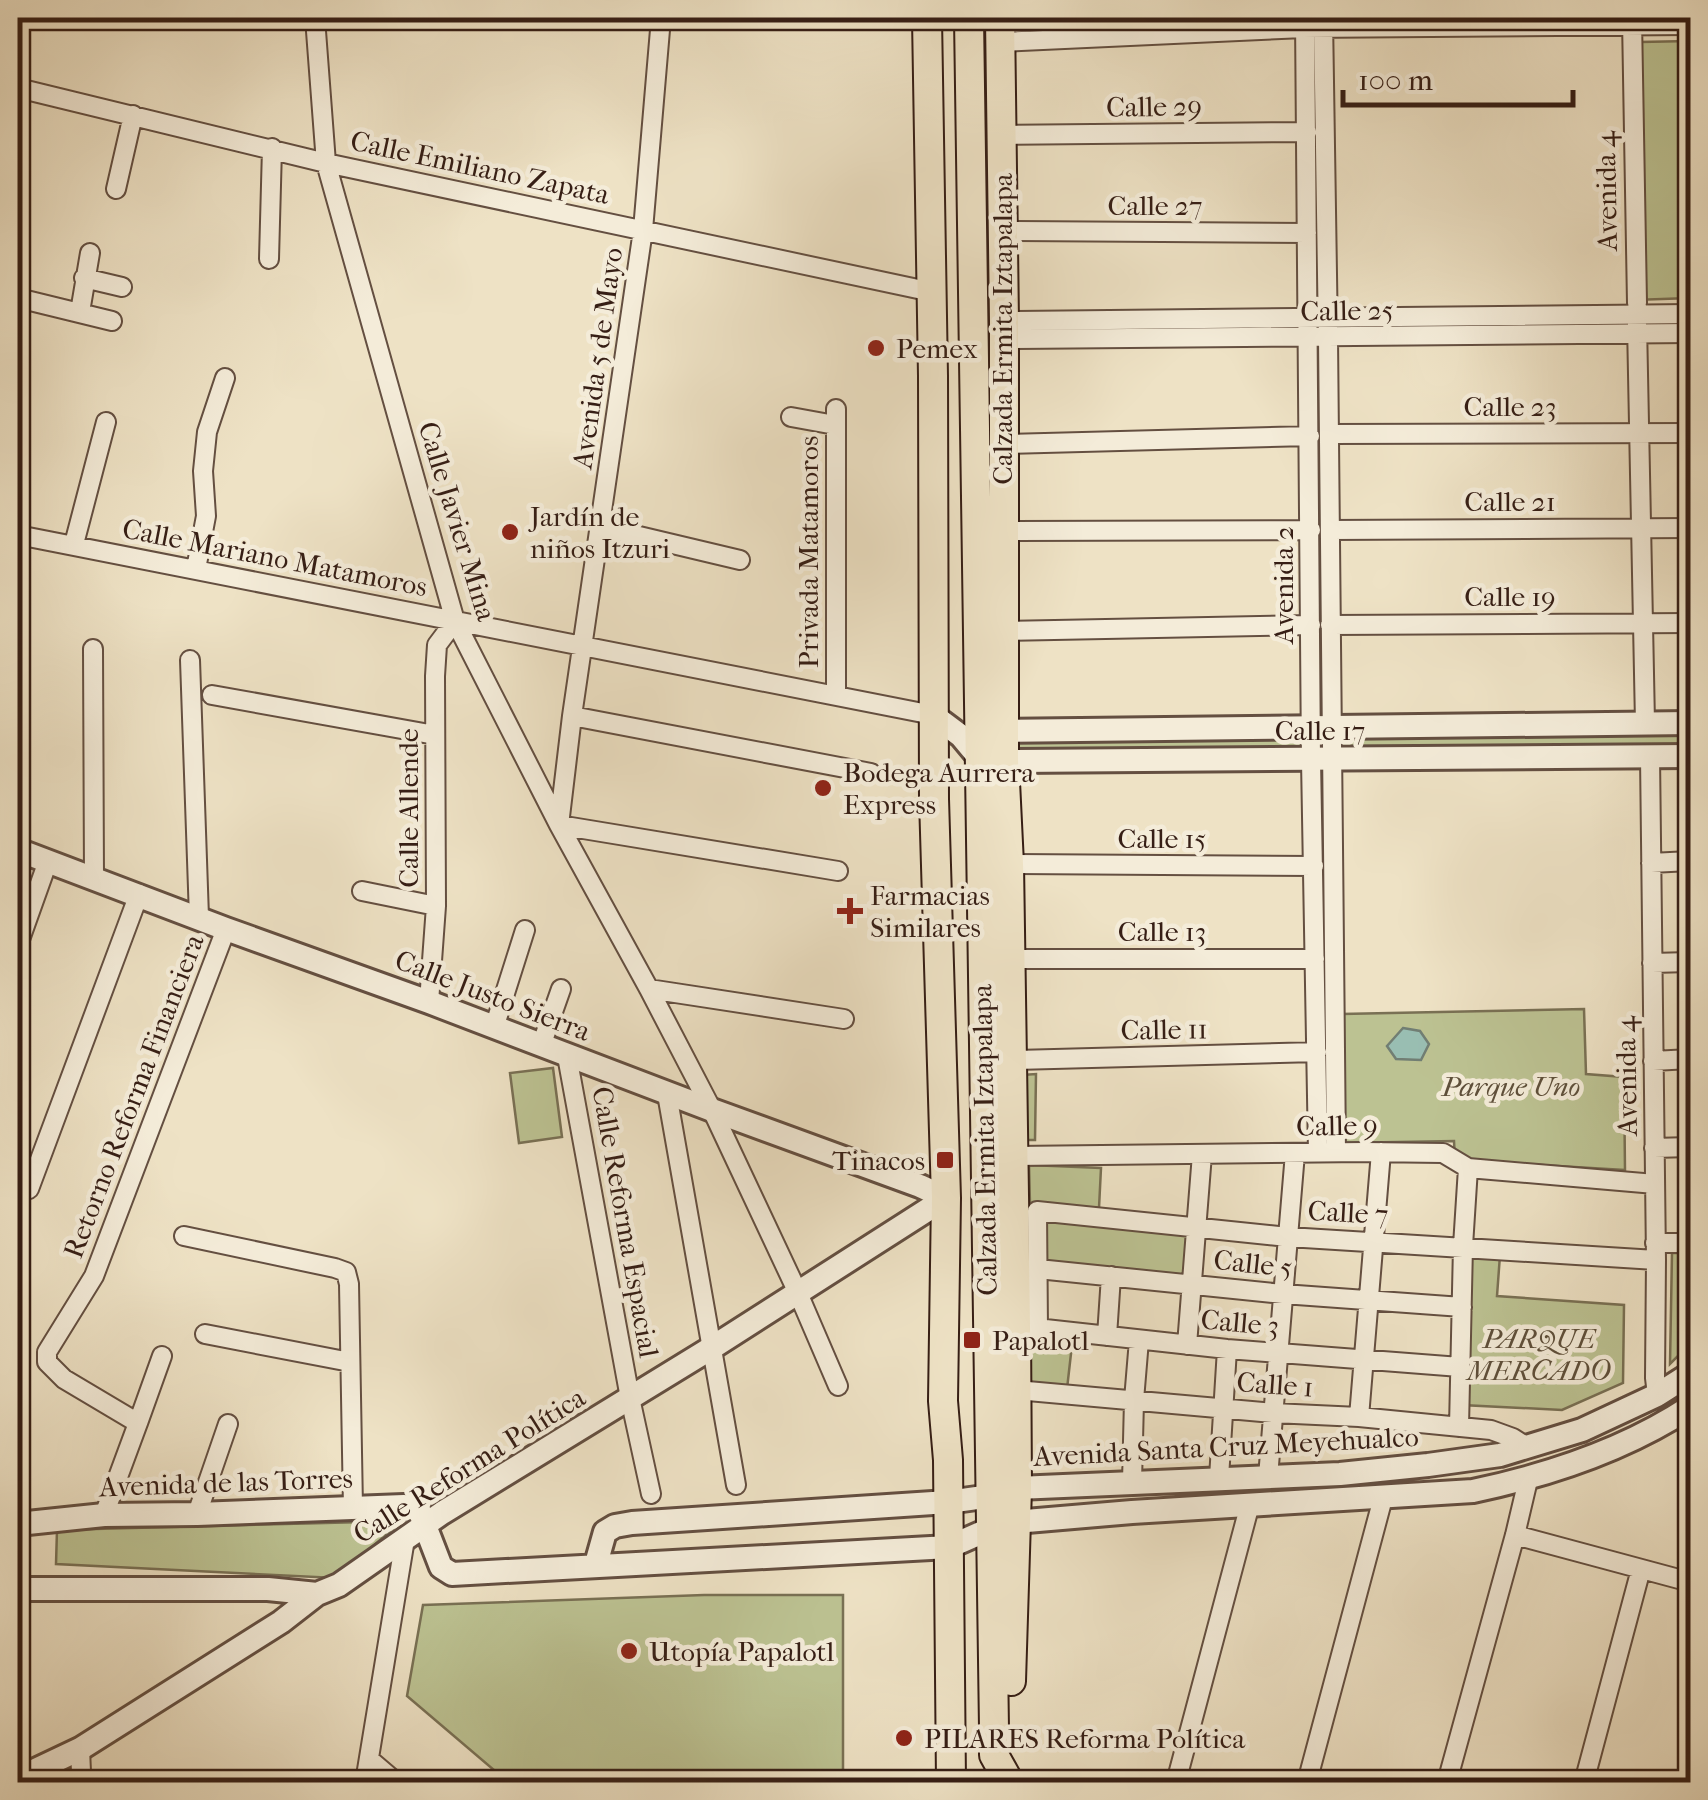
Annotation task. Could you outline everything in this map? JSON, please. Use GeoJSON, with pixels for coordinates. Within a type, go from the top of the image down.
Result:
{"type":"FeatureCollection","features":[{"type":"Feature","properties":{"kind":"main road","name":"Calzada Ermita Iztapalapa"},"geometry":{"type":"LineString","coordinates":[[927,18],[933,715],[946,1198],[942,1327],[952,1782]]}},
{"type":"Feature","properties":{"kind":"main road","name":"Calzada Ermita Iztapalapa"},"geometry":{"type":"LineString","coordinates":[[969,18],[982,733],[993,761],[1009,864],[1014,1156],[1027,1328],[1004,1492]]}},
{"type":"Feature","properties":{"kind":"main road","name":"Calzada Ermita Iztapalapa"},"geometry":{"type":"LineString","coordinates":[[982,733],[1003,630],[1000,27]]}},
{"type":"Feature","properties":{"kind":"main road","name":"Calzada Ermita Iztapalapa"},"geometry":{"type":"LineString","coordinates":[[993,761],[984,1092],[1004,1492],[1012,1782]]}},
{"type":"Feature","properties":{"kind":"street","name":"Calle Javier Mina"},"geometry":{"type":"LineString","coordinates":[[315,18],[326,163],[456,621],[712,1110],[838,1386]]}},
{"type":"Feature","properties":{"kind":"street","name":"Avenida 5 de Mayo"},"geometry":{"type":"LineString","coordinates":[[559,824],[643,230],[662,18]]}},
{"type":"Feature","properties":{"kind":"street"},"geometry":{"type":"LineString","coordinates":[[1000,27],[1142,18]]}},
{"type":"Feature","properties":{"kind":"street"},"geometry":{"type":"LineString","coordinates":[[1000,27],[1632,22],[1690,25]]}},
{"type":"Feature","properties":{"kind":"street","name":"Avenida 4"},"geometry":{"type":"LineString","coordinates":[[1632,22],[1644,723]]}},
{"type":"Feature","properties":{"kind":"street","name":"Avenida 2"},"geometry":{"type":"LineString","coordinates":[[1314,23],[1306,132],[1308,338],[1319,435],[1327,1152]]}},
{"type":"Feature","properties":{"kind":"street","name":"Avenida 2"},"geometry":{"type":"LineString","coordinates":[[1314,23],[1328,318],[1319,435]]}},
{"type":"Feature","properties":{"kind":"street","name":"Calle Emiliano Zapata"},"geometry":{"type":"LineString","coordinates":[[18,88],[326,163],[932,292]]}},
{"type":"Feature","properties":{"kind":"street"},"geometry":{"type":"LineString","coordinates":[[116,189],[133,116]]}},
{"type":"Feature","properties":{"kind":"street","name":"Calle 29"},"geometry":{"type":"LineString","coordinates":[[1001,135],[1306,132]]}},
{"type":"Feature","properties":{"kind":"street"},"geometry":{"type":"LineString","coordinates":[[269,259],[272,148]]}},
{"type":"Feature","properties":{"kind":"street","name":"Calle 27"},"geometry":{"type":"LineString","coordinates":[[1003,231],[1308,233]]}},
{"type":"Feature","properties":{"kind":"street"},"geometry":{"type":"LineString","coordinates":[[80,312],[90,253]]}},
{"type":"Feature","properties":{"kind":"street"},"geometry":{"type":"LineString","coordinates":[[84,278],[122,287]]}},
{"type":"Feature","properties":{"kind":"street"},"geometry":{"type":"LineString","coordinates":[[18,298],[112,321]]}},
{"type":"Feature","properties":{"kind":"street","name":"Calle 25"},"geometry":{"type":"LineString","coordinates":[[1003,330],[1328,338],[1690,314]]}},
{"type":"Feature","properties":{"kind":"street","name":"Calle 25"},"geometry":{"type":"LineString","coordinates":[[1003,330],[1308,317],[1637,317],[1690,333]]}},
{"type":"Feature","properties":{"kind":"street"},"geometry":{"type":"LineString","coordinates":[[196,569],[206,516],[203,471],[207,432],[225,378]]}},
{"type":"Feature","properties":{"kind":"street","name":"Privada Matamoros"},"geometry":{"type":"LineString","coordinates":[[792,417],[835,417],[836,695]]}},
{"type":"Feature","properties":{"kind":"street"},"geometry":{"type":"LineString","coordinates":[[74,544],[106,422]]}},
{"type":"Feature","properties":{"kind":"street","name":"Calle 23"},"geometry":{"type":"LineString","coordinates":[[1003,444],[1319,435],[1690,433]]}},
{"type":"Feature","properties":{"kind":"street"},"geometry":{"type":"LineString","coordinates":[[601,528],[740,560]]}},
{"type":"Feature","properties":{"kind":"street","name":"Calle 21"},"geometry":{"type":"LineString","coordinates":[[1003,532],[1690,528]]}},
{"type":"Feature","properties":{"kind":"street","name":"Calle Mariano Matamoros"},"geometry":{"type":"LineString","coordinates":[[18,534],[933,715]]}},
{"type":"Feature","properties":{"kind":"street","name":"Calle Allende"},"geometry":{"type":"LineString","coordinates":[[429,1002],[436,906],[437,645],[456,621]]}},
{"type":"Feature","properties":{"kind":"street","name":"Calle 19"},"geometry":{"type":"LineString","coordinates":[[1003,630],[1690,623]]}},
{"type":"Feature","properties":{"kind":"street"},"geometry":{"type":"LineString","coordinates":[[93,649],[94,878]]}},
{"type":"Feature","properties":{"kind":"street"},"geometry":{"type":"LineString","coordinates":[[190,660],[199,917]]}},
{"type":"Feature","properties":{"kind":"street"},"geometry":{"type":"LineString","coordinates":[[212,695],[435,736]]}},
{"type":"Feature","properties":{"kind":"street"},"geometry":{"type":"LineString","coordinates":[[933,715],[982,733],[993,761]]}},
{"type":"Feature","properties":{"kind":"street"},"geometry":{"type":"LineString","coordinates":[[572,716],[871,773]]}},
{"type":"Feature","properties":{"kind":"street","name":"Calle 17"},"geometry":{"type":"LineString","coordinates":[[982,733],[1690,724]]}},
{"type":"Feature","properties":{"kind":"street","name":"Avenida 4"},"geometry":{"type":"LineString","coordinates":[[1650,756],[1657,1395]]}},
{"type":"Feature","properties":{"kind":"street","name":"Calle 17"},"geometry":{"type":"LineString","coordinates":[[993,761],[1690,756]]}},
{"type":"Feature","properties":{"kind":"street","name":"Avenida 2"},"geometry":{"type":"LineString","coordinates":[[1322,760],[1314,866],[1316,1052],[1327,1152]]}},
{"type":"Feature","properties":{"kind":"street"},"geometry":{"type":"LineString","coordinates":[[559,824],[838,871]]}},
{"type":"Feature","properties":{"kind":"street","name":"Calle Justo Sierra"},"geometry":{"type":"LineString","coordinates":[[18,850],[946,1198]]}},
{"type":"Feature","properties":{"kind":"street"},"geometry":{"type":"LineString","coordinates":[[18,944],[48,861]]}},
{"type":"Feature","properties":{"kind":"street"},"geometry":{"type":"LineString","coordinates":[[1651,863],[1690,861]]}},
{"type":"Feature","properties":{"kind":"street","name":"Calle 15"},"geometry":{"type":"LineString","coordinates":[[1009,864],[1314,866]]}},
{"type":"Feature","properties":{"kind":"street"},"geometry":{"type":"LineString","coordinates":[[362,891],[436,906]]}},
{"type":"Feature","properties":{"kind":"street"},"geometry":{"type":"LineString","coordinates":[[29,1190],[140,894]]}},
{"type":"Feature","properties":{"kind":"street","name":"Retorno Reforma Financiera"},"geometry":{"type":"LineString","coordinates":[[138,1423],[64,1379],[47,1362],[47,1352],[94,1276],[226,929]]}},
{"type":"Feature","properties":{"kind":"street"},"geometry":{"type":"LineString","coordinates":[[494,1028],[525,930]]}},
{"type":"Feature","properties":{"kind":"street","name":"Calle 13"},"geometry":{"type":"LineString","coordinates":[[1010,959],[1315,959]]}},
{"type":"Feature","properties":{"kind":"street"},"geometry":{"type":"LineString","coordinates":[[1652,963],[1690,962]]}},
{"type":"Feature","properties":{"kind":"street"},"geometry":{"type":"LineString","coordinates":[[540,1046],[562,988]]}},
{"type":"Feature","properties":{"kind":"street"},"geometry":{"type":"LineString","coordinates":[[649,989],[844,1019]]}},
{"type":"Feature","properties":{"kind":"street","name":"Calle 11"},"geometry":{"type":"LineString","coordinates":[[1012,1060],[1316,1052]]}},
{"type":"Feature","properties":{"kind":"street","name":"Calle Reforma Espacial"},"geometry":{"type":"LineString","coordinates":[[567,1056],[651,1494]]}},
{"type":"Feature","properties":{"kind":"street"},"geometry":{"type":"LineString","coordinates":[[1653,1060],[1690,1059]]}},
{"type":"Feature","properties":{"kind":"street"},"geometry":{"type":"LineString","coordinates":[[667,1094],[736,1485]]}},
{"type":"Feature","properties":{"kind":"street"},"geometry":{"type":"LineString","coordinates":[[1654,1148],[1690,1147]]}},
{"type":"Feature","properties":{"kind":"street"},"geometry":{"type":"LineString","coordinates":[[1358,1417],[1381,1152]]}},
{"type":"Feature","properties":{"kind":"street"},"geometry":{"type":"LineString","coordinates":[[1268,1477],[1295,1153]]}},
{"type":"Feature","properties":{"kind":"street"},"geometry":{"type":"LineString","coordinates":[[1187,1345],[1202,1154]]}},
{"type":"Feature","properties":{"kind":"street","name":"Calle 9"},"geometry":{"type":"LineString","coordinates":[[1014,1156],[1443,1154],[1468,1168],[1655,1184]]}},
{"type":"Feature","properties":{"kind":"street"},"geometry":{"type":"LineString","coordinates":[[1458,1427],[1468,1168]]}},
{"type":"Feature","properties":{"kind":"street","name":"Calle Reforma Política"},"geometry":{"type":"LineString","coordinates":[[20,1773],[80,1749],[281,1622],[317,1594],[339,1585],[414,1532],[946,1198]]}},
{"type":"Feature","properties":{"kind":"street","name":"Calle 7"},"geometry":{"type":"LineString","coordinates":[[1038,1269],[1037,1211],[1288,1236],[1463,1246],[1656,1252],[1690,1243]]}},
{"type":"Feature","properties":{"kind":"street"},"geometry":{"type":"LineString","coordinates":[[184,1236],[346,1272],[353,1508]]}},
{"type":"Feature","properties":{"kind":"street"},"geometry":{"type":"LineString","coordinates":[[1027,1328],[1038,1269]]}},
{"type":"Feature","properties":{"kind":"street","name":"Calle 5"},"geometry":{"type":"LineString","coordinates":[[1038,1269],[1369,1302],[1462,1307]]}},
{"type":"Feature","properties":{"kind":"street"},"geometry":{"type":"LineString","coordinates":[[1107,1336],[1111,1276]]}},
{"type":"Feature","properties":{"kind":"street","name":"Calle 3"},"geometry":{"type":"LineString","coordinates":[[1027,1328],[1227,1349],[1460,1366]]}},
{"type":"Feature","properties":{"kind":"street"},"geometry":{"type":"LineString","coordinates":[[205,1334],[350,1362]]}},
{"type":"Feature","properties":{"kind":"street"},"geometry":{"type":"LineString","coordinates":[[1111,1514],[1134,1400],[1138,1340]]}},
{"type":"Feature","properties":{"kind":"street"},"geometry":{"type":"LineString","coordinates":[[1219,1478],[1227,1349]]}},
{"type":"Feature","properties":{"kind":"street"},"geometry":{"type":"LineString","coordinates":[[104,1515],[162,1356]]}},
{"type":"Feature","properties":{"kind":"street","name":"Avenida Santa Cruz Meyehualco"},"geometry":{"type":"LineString","coordinates":[[596,1564],[605,1532],[615,1526],[948,1502],[1004,1492],[1120,1483],[1340,1474],[1500,1455],[1582,1430],[1657,1395],[1690,1374]]}},
{"type":"Feature","properties":{"kind":"street","name":"Calle 1"},"geometry":{"type":"LineString","coordinates":[[1016,1390],[1492,1430],[1526,1447]]}},
{"type":"Feature","properties":{"kind":"street"},"geometry":{"type":"LineString","coordinates":[[414,1532],[440,1568],[452,1574],[949,1547],[1004,1525],[1111,1514],[1473,1491],[1528,1480],[1597,1456],[1684,1418]]}},
{"type":"Feature","properties":{"kind":"street"},"geometry":{"type":"LineString","coordinates":[[197,1514],[228,1424]]}},
{"type":"Feature","properties":{"kind":"street"},"geometry":{"type":"LineString","coordinates":[[1340,1474],[1342,1500]]}},
{"type":"Feature","properties":{"kind":"street"},"geometry":{"type":"LineString","coordinates":[[1448,1782],[1528,1480]]}},
{"type":"Feature","properties":{"kind":"street"},"geometry":{"type":"LineString","coordinates":[[1307,1782],[1383,1498]]}},
{"type":"Feature","properties":{"kind":"street"},"geometry":{"type":"LineString","coordinates":[[1176,1782],[1250,1504]]}},
{"type":"Feature","properties":{"kind":"street","name":"Avenida de las Torres"},"geometry":{"type":"LineString","coordinates":[[18,1524],[104,1515],[413,1507],[419,1510],[414,1532]]}},
{"type":"Feature","properties":{"kind":"street"},"geometry":{"type":"LineString","coordinates":[[365,1782],[414,1532]]}},
{"type":"Feature","properties":{"kind":"street"},"geometry":{"type":"LineString","coordinates":[[1515,1535],[1690,1582]]}},
{"type":"Feature","properties":{"kind":"street"},"geometry":{"type":"LineString","coordinates":[[1584,1782],[1641,1568]]}},
{"type":"Feature","properties":{"kind":"street"},"geometry":{"type":"LineString","coordinates":[[18,1590],[268,1589],[317,1594]]}},
{"type":"Feature","properties":{"kind":"street"},"geometry":{"type":"LineString","coordinates":[[78,1782],[80,1749]]}},
{"type":"Feature","properties":{"kind":"street"},"geometry":{"type":"LineString","coordinates":[[369,1760],[396,1782]]}},
{"type":"Feature","properties":{"kind":"green space"},"geometry":{"type":"Polygon","coordinates":[[[978,18],[988,18],[994,704],[978,18]]]}},
{"type":"Feature","properties":{"kind":"green space"},"geometry":{"type":"Polygon","coordinates":[[[1690,41],[1690,298],[1634,300],[1640,42],[1690,41]]]}},
{"type":"Feature","properties":{"kind":"green space"},"geometry":{"type":"Polygon","coordinates":[[[1690,734],[1690,751],[1018,754],[1016,737],[1690,734]]]}},
{"type":"Feature","properties":{"kind":"green space"},"geometry":{"type":"Polygon","coordinates":[[[1317,783],[1327,783],[1333,1141],[1321,1143],[1317,783]]]}},
{"type":"Feature","properties":{"kind":"green space","name":"Parque Uno"},"geometry":{"type":"Polygon","coordinates":[[[1584,1009],[1586,1074],[1624,1077],[1625,1170],[1455,1160],[1454,1141],[1340,1143],[1342,1014],[1584,1009]]]}},
{"type":"Feature","properties":{"kind":"green space"},"geometry":{"type":"Polygon","coordinates":[[[553,1068],[562,1137],[519,1143],[510,1073],[553,1068]]]}},
{"type":"Feature","properties":{"kind":"green space"},"geometry":{"type":"Polygon","coordinates":[[[1036,1074],[1035,1140],[1023,1140],[1022,1075],[1036,1074]]]}},
{"type":"Feature","properties":{"kind":"green space"},"geometry":{"type":"Polygon","coordinates":[[[1029,1165],[1101,1168],[1099,1208],[1030,1204],[1029,1165]]]}},
{"type":"Feature","properties":{"kind":"green space"},"geometry":{"type":"Polygon","coordinates":[[[1042,1215],[1193,1231],[1190,1281],[1043,1267],[1042,1215]]]}},
{"type":"Feature","properties":{"kind":"green space"},"geometry":{"type":"Polygon","coordinates":[[[1672,1253],[1690,1253],[1690,1344],[1670,1364],[1672,1253]]]}},
{"type":"Feature","properties":{"kind":"green space","name":"PARQUE MERCADO"},"geometry":{"type":"Polygon","coordinates":[[[1472,1254],[1500,1255],[1497,1296],[1624,1305],[1623,1383],[1562,1410],[1462,1405],[1472,1254]]]}},
{"type":"Feature","properties":{"kind":"green space"},"geometry":{"type":"Polygon","coordinates":[[[1027,1333],[1073,1336],[1067,1389],[1023,1386],[1027,1333]]]}},
{"type":"Feature","properties":{"kind":"green space"},"geometry":{"type":"Polygon","coordinates":[[[402,1521],[336,1578],[56,1564],[57,1530],[402,1521]]]}},
{"type":"Feature","properties":{"kind":"green space","name":"Utopía Papalotl"},"geometry":{"type":"Polygon","coordinates":[[[704,1595],[843,1595],[843,1782],[508,1782],[407,1696],[423,1605],[704,1595]]]}},
{"type":"Feature","properties":{"kind":"water"},"geometry":{"type":"Polygon","coordinates":[[[1403,1028],[1420,1031],[1429,1044],[1421,1060],[1396,1059],[1387,1046],[1403,1028]]]}},
{"type":"Feature","properties":{"kind":"place","name":"Pemex"},"geometry":{"type":"Point","coordinates":[876,348]}},
{"type":"Feature","properties":{"kind":"place","name":"Jardín de niños Itzuri"},"geometry":{"type":"Point","coordinates":[510,532]}},
{"type":"Feature","properties":{"kind":"place","name":"Bodega Aurrera Express"},"geometry":{"type":"Point","coordinates":[823,788]}},
{"type":"Feature","properties":{"kind":"place","name":"Farmacias Similares"},"geometry":{"type":"Point","coordinates":[850,911]}},
{"type":"Feature","properties":{"kind":"place","name":"Tinacos"},"geometry":{"type":"Point","coordinates":[945,1160]}},
{"type":"Feature","properties":{"kind":"place","name":"Papalotl"},"geometry":{"type":"Point","coordinates":[972,1340]}},
{"type":"Feature","properties":{"kind":"place","name":"Utopía Papalotl"},"geometry":{"type":"Point","coordinates":[629,1651]}},
{"type":"Feature","properties":{"kind":"place","name":"PILARES Reforma Política"},"geometry":{"type":"Point","coordinates":[904,1738]}}]}
